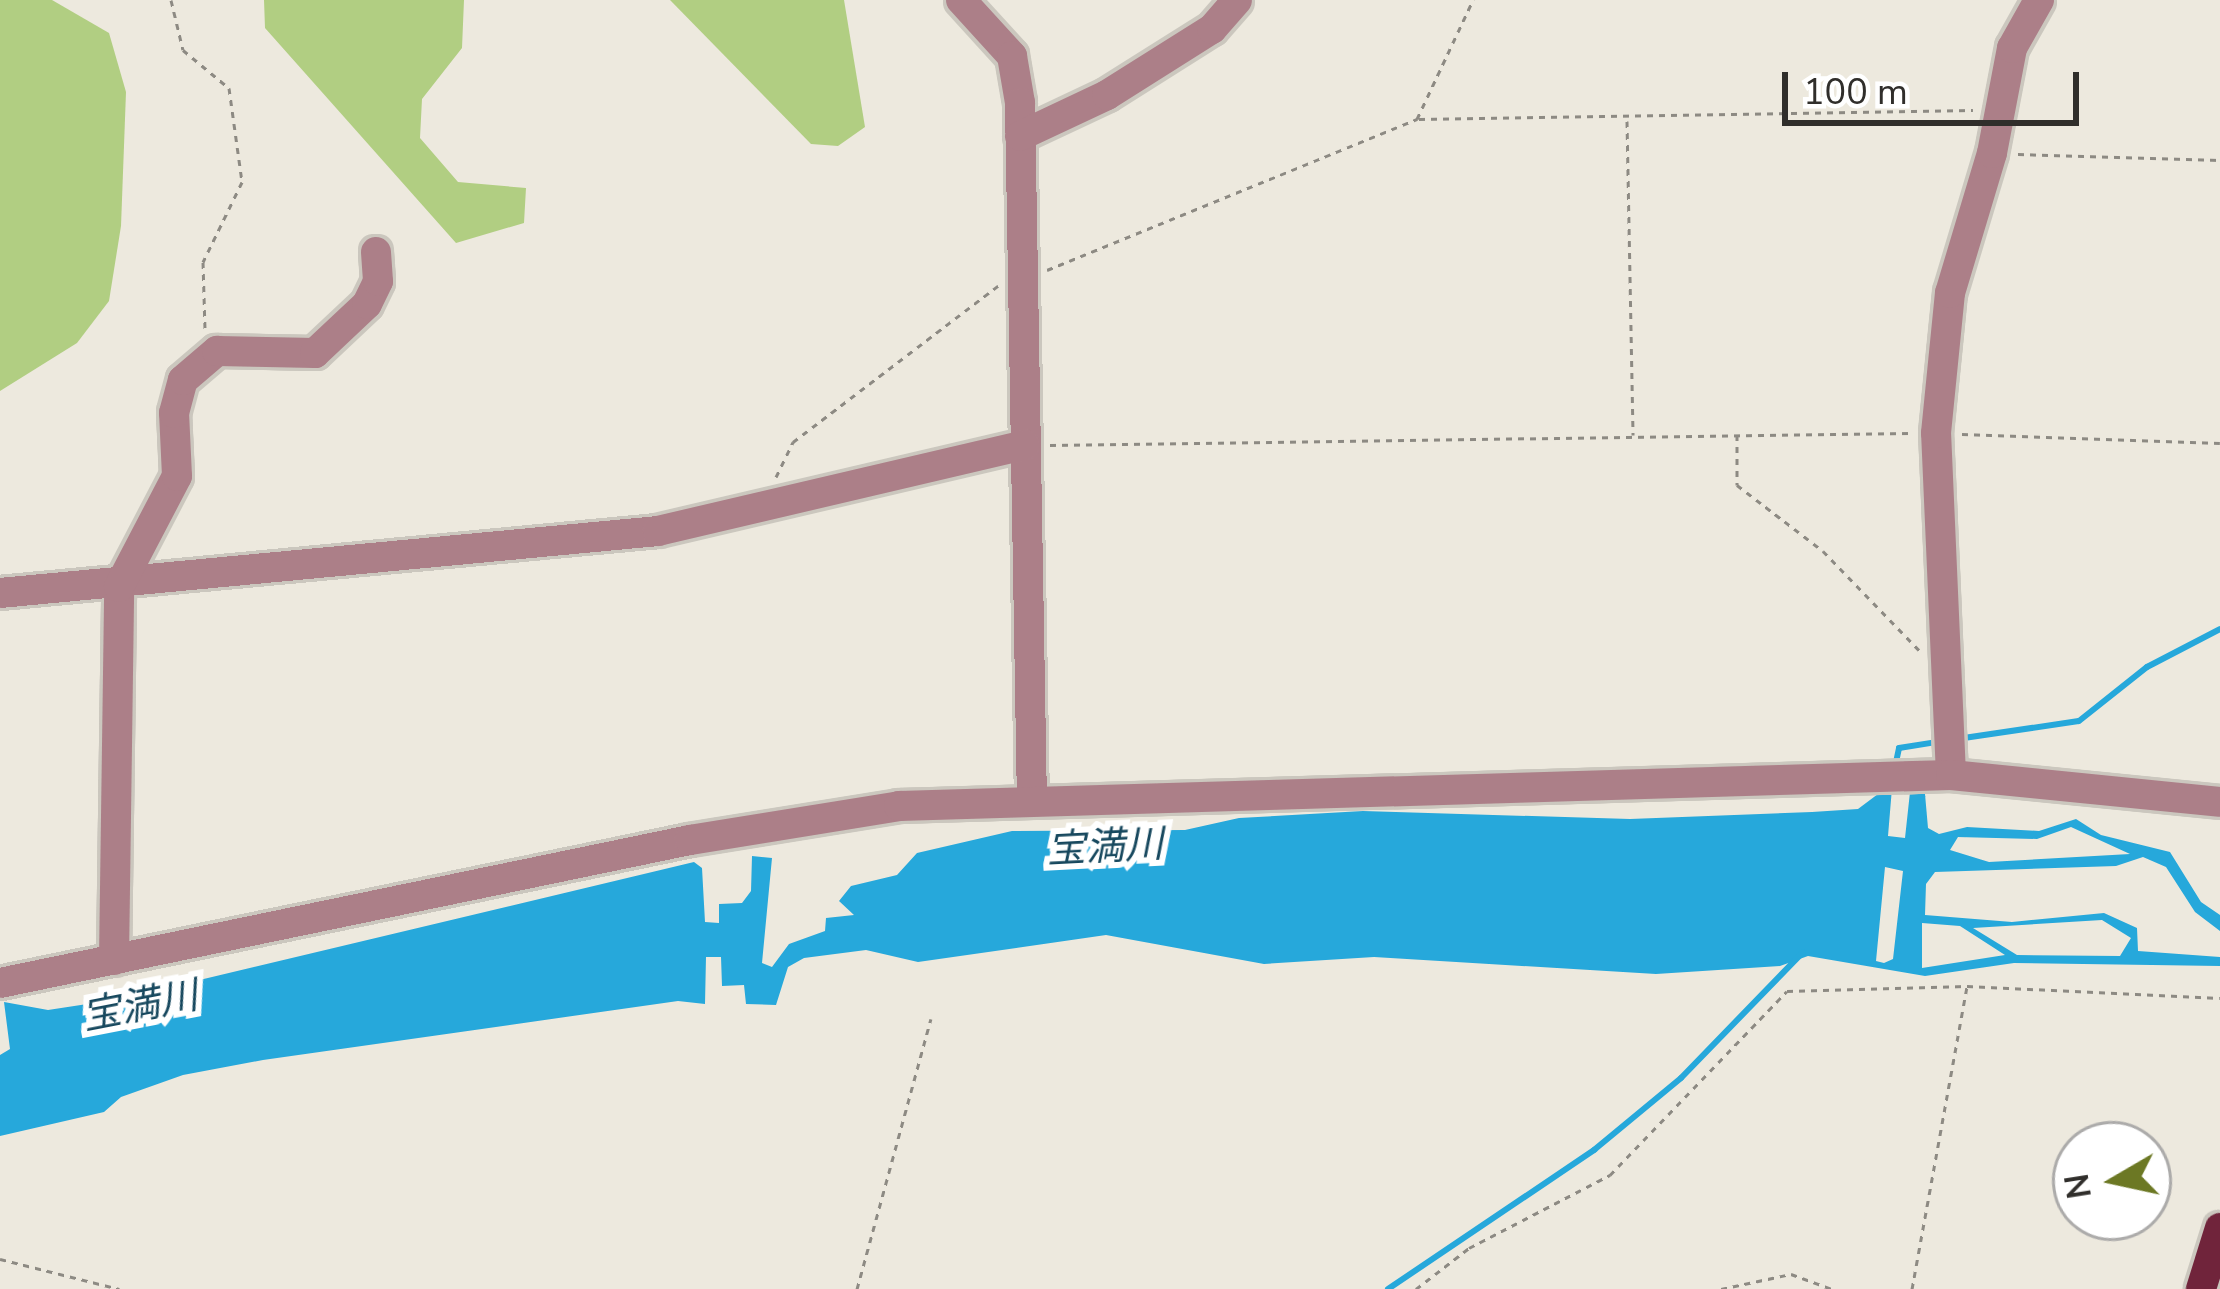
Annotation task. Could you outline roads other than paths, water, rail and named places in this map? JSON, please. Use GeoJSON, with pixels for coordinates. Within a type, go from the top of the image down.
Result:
{"type":"FeatureCollection","features":[{"type":"Feature","properties":{"kind":"main road"},"geometry":{"type":"LineString","coordinates":[[2201,1289],[2220,1228]]}},
{"type":"Feature","properties":{"kind":"street"},"geometry":{"type":"LineString","coordinates":[[961,0],[1012,56],[1020,136],[1018,282],[1033,801]]}},
{"type":"Feature","properties":{"kind":"street"},"geometry":{"type":"LineString","coordinates":[[1020,136],[1107,95],[1212,29],[1237,0]]}},
{"type":"Feature","properties":{"kind":"street"},"geometry":{"type":"LineString","coordinates":[[1951,775],[1936,433],[1950,293],[1992,153],[2012,48],[2039,0]]}},
{"type":"Feature","properties":{"kind":"street"},"geometry":{"type":"LineString","coordinates":[[114,960],[119,587],[177,476],[174,413],[183,380],[211,354],[315,352],[367,304],[378,281],[376,251]]}},
{"type":"Feature","properties":{"kind":"street"},"geometry":{"type":"LineString","coordinates":[[0,592],[119,587],[658,531],[1024,445]]}},
{"type":"Feature","properties":{"kind":"street"},"geometry":{"type":"LineString","coordinates":[[0,983],[690,840],[898,806],[1951,775],[2220,802]]}},
{"type":"Feature","properties":{"kind":"water","name":"宝満川"},"geometry":{"type":"Polygon","coordinates":[[[1892,788],[1888,836],[1905,838],[1910,792],[1925,794],[1928,828],[1939,834],[1967,827],[2039,831],[2076,819],[2101,835],[2170,852],[2201,902],[2220,915],[2220,931],[2195,912],[2166,867],[2143,857],[2116,866],[1935,872],[1926,884],[1925,915],[2012,922],[2104,913],[2137,928],[2138,951],[2220,957],[2220,966],[2014,963],[1925,976],[1808,956],[1780,966],[1656,974],[1374,957],[1264,964],[1106,935],[918,962],[866,950],[804,958],[788,967],[776,1005],[746,1004],[744,985],[722,986],[721,957],[706,957],[705,1004],[678,1001],[263,1060],[183,1075],[121,1097],[104,1112],[0,1136],[0,1055],[10,1049],[4,1002],[48,1010],[120,999],[694,862],[702,868],[705,922],[719,923],[719,904],[742,903],[751,891],[752,856],[772,858],[762,963],[772,967],[789,944],[825,931],[826,918],[854,915],[839,901],[851,886],[897,875],[917,853],[1012,831],[1185,830],[1239,818],[1363,811],[1630,819],[1858,809],[1892,788]],[[2071,827],[2037,839],[1958,837],[1950,850],[1989,862],[2130,854],[2071,827]],[[1885,867],[1876,961],[1893,959],[1903,871],[1885,867]],[[2102,920],[1973,928],[2017,955],[2120,956],[2131,938],[2102,920]],[[1922,923],[1922,968],[2005,955],[1960,926],[1922,923]]]}},
{"type":"Feature","properties":{"kind":"waterway"},"geometry":{"type":"LineString","coordinates":[[1957,739],[2079,721],[2147,667],[2220,629]]}},
{"type":"Feature","properties":{"kind":"waterway"},"geometry":{"type":"LineString","coordinates":[[1895,767],[1899,748],[1938,742]]}},
{"type":"Feature","properties":{"kind":"waterway"},"geometry":{"type":"LineString","coordinates":[[1388,1289],[1594,1150],[1681,1078],[1803,952]]}}]}
